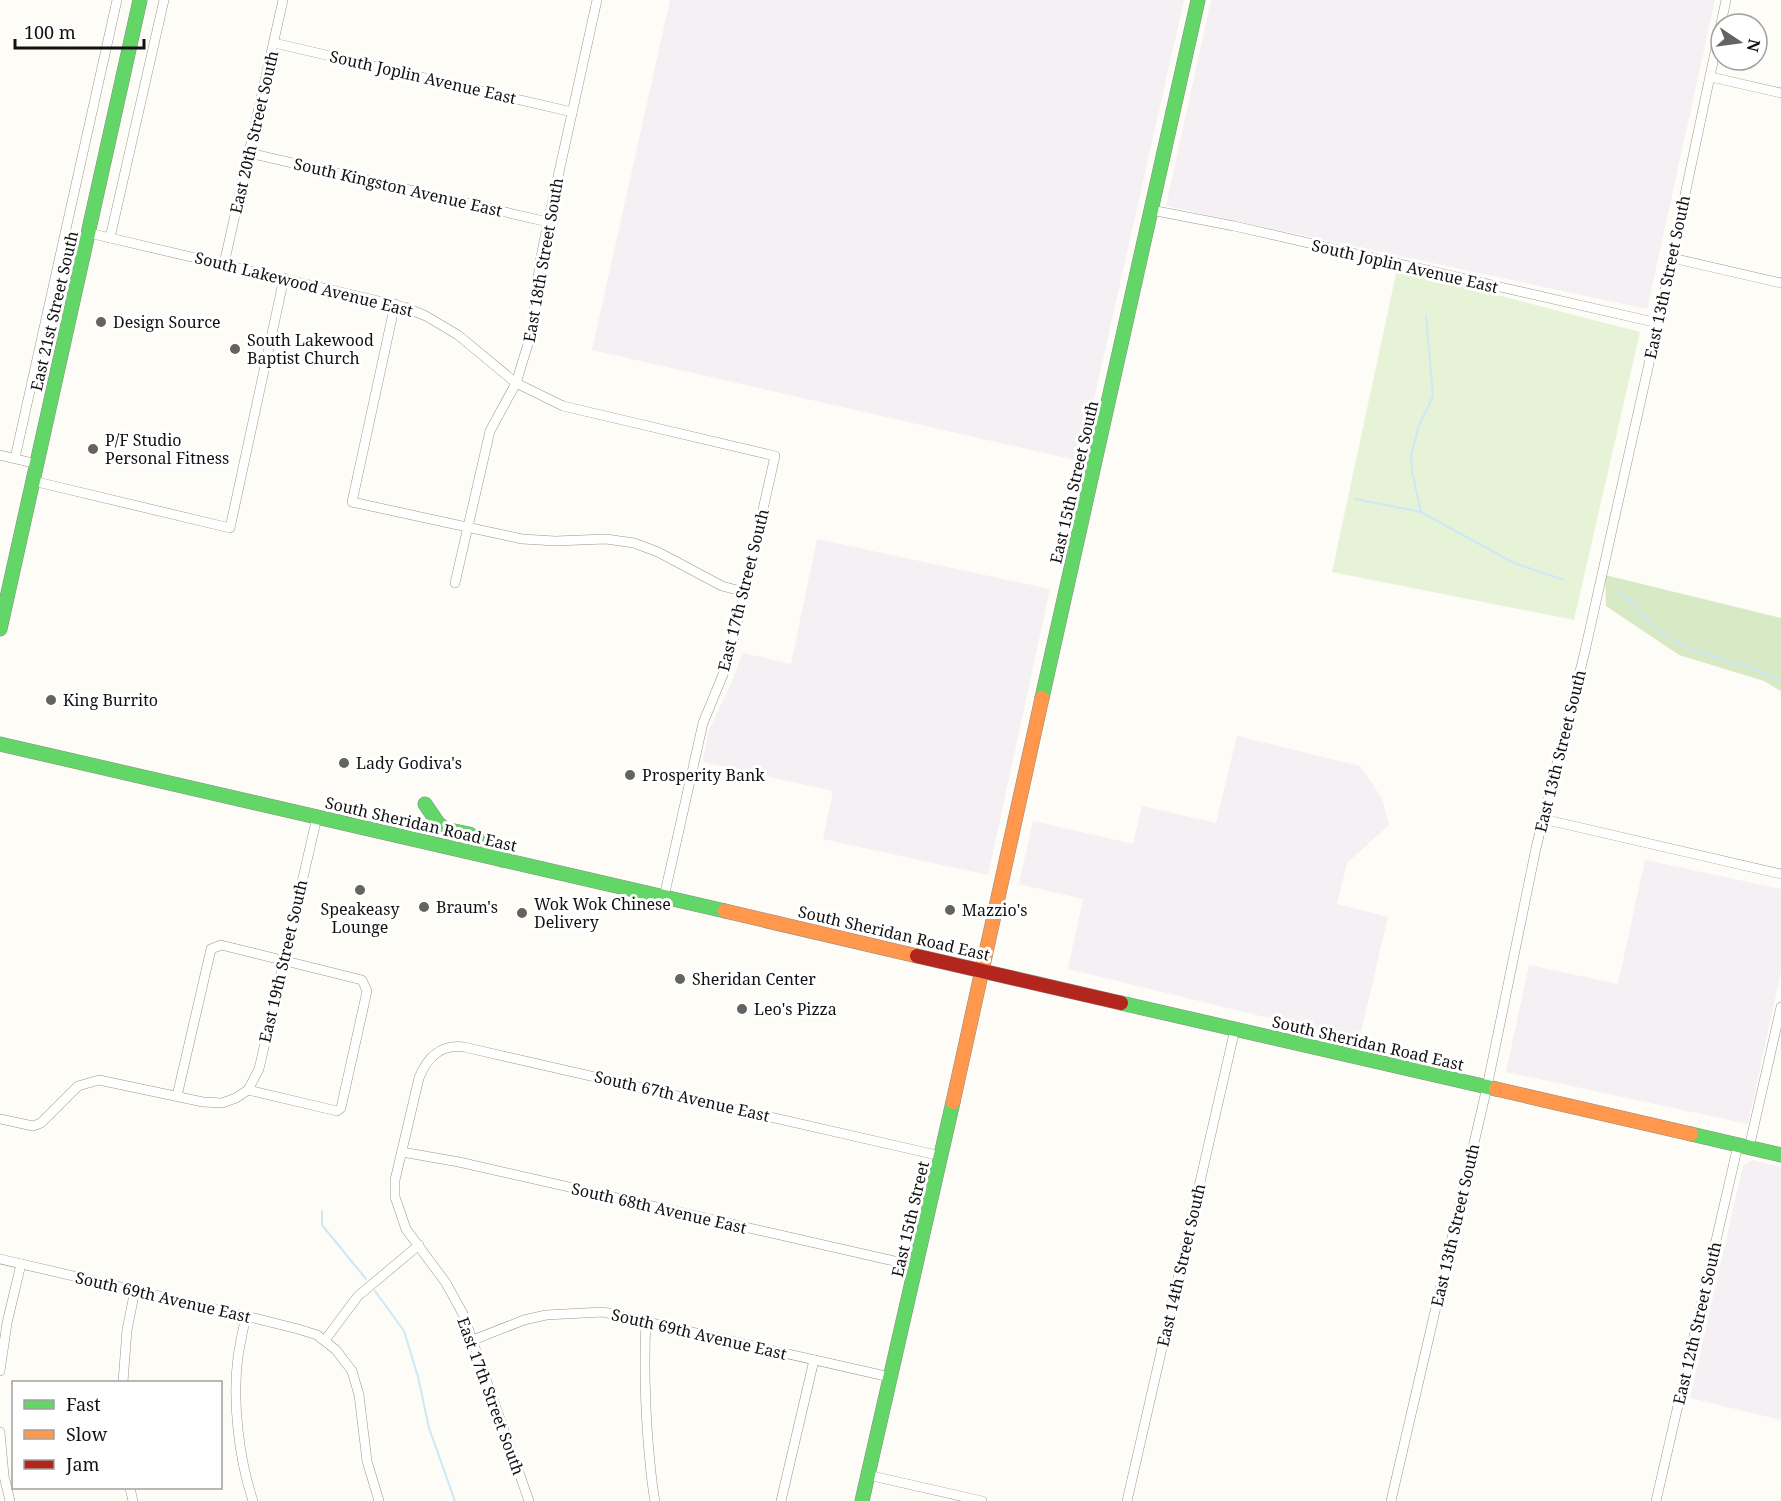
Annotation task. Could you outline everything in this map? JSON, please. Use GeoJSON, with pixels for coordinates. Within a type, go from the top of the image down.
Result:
{"type":"FeatureCollection","features":[{"type":"Feature","properties":{"kind":"main road","name":"East 15th Street South"},"geometry":{"type":"LineString","coordinates":[[981,970],[1198,0]]}},
{"type":"Feature","properties":{"kind":"main road","name":"East 21st Street South"},"geometry":{"type":"LineString","coordinates":[[0,629],[89,233],[136,1]]}},
{"type":"Feature","properties":{"kind":"main road","name":"South Sheridan Road East"},"geometry":{"type":"LineString","coordinates":[[0,744],[1781,1155]]}},
{"type":"Feature","properties":{"kind":"main road"},"geometry":{"type":"LineString","coordinates":[[425,804],[445,829],[469,834],[487,843],[502,860]]}},
{"type":"Feature","properties":{"kind":"main road","name":"East 15th Street"},"geometry":{"type":"LineString","coordinates":[[868,1475],[981,970]]}},
{"type":"Feature","properties":{"kind":"main road"},"geometry":{"type":"LineString","coordinates":[[862,1501],[868,1475]]}},
{"type":"Feature","properties":{"kind":"street","name":"East 21st Street South"},"geometry":{"type":"LineString","coordinates":[[15,459],[117,0]]}},
{"type":"Feature","properties":{"kind":"street"},"geometry":{"type":"LineString","coordinates":[[110,238],[164,0]]}},
{"type":"Feature","properties":{"kind":"street","name":"East 20th Street South"},"geometry":{"type":"LineString","coordinates":[[224,264],[283,0]]}},
{"type":"Feature","properties":{"kind":"street","name":"East 18th Street South"},"geometry":{"type":"LineString","coordinates":[[455,583],[490,431],[516,383],[532,331],[540,262],[594,0]]}},
{"type":"Feature","properties":{"kind":"street","name":"East 13th Street South"},"geometry":{"type":"LineString","coordinates":[[1391,1501],[1487,1087],[1543,819],[1585,651],[1658,323],[1726,0]]}},
{"type":"Feature","properties":{"kind":"street","name":"South Joplin Avenue East"},"geometry":{"type":"LineString","coordinates":[[274,43],[572,112]]}},
{"type":"Feature","properties":{"kind":"street"},"geometry":{"type":"LineString","coordinates":[[1711,76],[1781,93]]}},
{"type":"Feature","properties":{"kind":"street","name":"South Kingston Avenue East"},"geometry":{"type":"LineString","coordinates":[[249,153],[548,222]]}},
{"type":"Feature","properties":{"kind":"street","name":"South Joplin Avenue East"},"geometry":{"type":"LineString","coordinates":[[1151,210],[1234,226],[1658,323]]}},
{"type":"Feature","properties":{"kind":"street","name":"South Lakewood Avenue East"},"geometry":{"type":"LineString","coordinates":[[89,233],[395,304],[426,316],[458,335],[516,383],[549,400],[582,412],[775,456]]}},
{"type":"Feature","properties":{"kind":"street"},"geometry":{"type":"LineString","coordinates":[[1672,258],[1781,283]]}},
{"type":"Feature","properties":{"kind":"street"},"geometry":{"type":"LineString","coordinates":[[33,482],[230,528],[284,278]]}},
{"type":"Feature","properties":{"kind":"street"},"geometry":{"type":"LineString","coordinates":[[395,304],[352,502],[530,540],[606,539],[634,543],[658,552],[722,586],[744,592]]}},
{"type":"Feature","properties":{"kind":"street"},"geometry":{"type":"LineString","coordinates":[[0,455],[37,464]]}},
{"type":"Feature","properties":{"kind":"street","name":"East 17th Street South"},"geometry":{"type":"LineString","coordinates":[[664,897],[704,723],[729,660],[775,456]]}},
{"type":"Feature","properties":{"kind":"street","name":"East 19th Street South"},"geometry":{"type":"LineString","coordinates":[[248,1090],[259,1069],[316,817]]}},
{"type":"Feature","properties":{"kind":"street"},"geometry":{"type":"LineString","coordinates":[[1543,819],[1781,874]]}},
{"type":"Feature","properties":{"kind":"street"},"geometry":{"type":"LineString","coordinates":[[0,1119],[33,1126],[41,1123],[78,1086],[99,1080],[214,1104],[236,1098],[248,1090],[333,1112],[338,1111],[341,1108],[367,991],[366,985],[362,980],[221,945],[211,949],[177,1096]]}},
{"type":"Feature","properties":{"kind":"street","name":"East 12th Street South"},"geometry":{"type":"LineString","coordinates":[[1656,1501],[1744,1146],[1780,1012]]}},
{"type":"Feature","properties":{"kind":"street","name":"East 14th Street South"},"geometry":{"type":"LineString","coordinates":[[1126,1501],[1235,1029]]}},
{"type":"Feature","properties":{"kind":"street","name":"South 67th Avenue East"},"geometry":{"type":"LineString","coordinates":[[427,1061],[442,1049],[464,1047],[941,1156]]}},
{"type":"Feature","properties":{"kind":"street","name":"East 17th Street South"},"geometry":{"type":"LineString","coordinates":[[427,1061],[419,1078],[395,1180],[395,1197],[406,1228],[446,1283],[463,1314],[529,1501]]}},
{"type":"Feature","properties":{"kind":"street","name":"South 68th Avenue East"},"geometry":{"type":"LineString","coordinates":[[402,1152],[459,1162],[916,1266]]}},
{"type":"Feature","properties":{"kind":"street"},"geometry":{"type":"LineString","coordinates":[[379,1501],[368,1461],[355,1381],[346,1361],[325,1340],[358,1296],[419,1245]]}},
{"type":"Feature","properties":{"kind":"street","name":"South 69th Avenue East"},"geometry":{"type":"LineString","coordinates":[[0,1259],[311,1332],[325,1340]]}},
{"type":"Feature","properties":{"kind":"street"},"geometry":{"type":"LineString","coordinates":[[0,1371],[7,1323],[21,1264]]}},
{"type":"Feature","properties":{"kind":"street"},"geometry":{"type":"LineString","coordinates":[[123,1381],[127,1330],[135,1290]]}},
{"type":"Feature","properties":{"kind":"street","name":"South 69th Avenue East"},"geometry":{"type":"LineString","coordinates":[[473,1340],[524,1320],[563,1313],[603,1312],[890,1377]]}},
{"type":"Feature","properties":{"kind":"street"},"geometry":{"type":"LineString","coordinates":[[246,1316],[238,1357],[236,1394],[239,1436],[253,1501]]}},
{"type":"Feature","properties":{"kind":"street"},"geometry":{"type":"LineString","coordinates":[[646,1321],[644,1362],[646,1406],[655,1501]]}},
{"type":"Feature","properties":{"kind":"street"},"geometry":{"type":"LineString","coordinates":[[781,1501],[814,1360]]}},
{"type":"Feature","properties":{"kind":"street"},"geometry":{"type":"LineString","coordinates":[[0,1432],[2,1476],[10,1501]]}},
{"type":"Feature","properties":{"kind":"street"},"geometry":{"type":"LineString","coordinates":[[868,1475],[982,1501]]}},
{"type":"Feature","properties":{"kind":"shaded area"},"geometry":{"type":"Polygon","coordinates":[[[670,0],[1184,0],[1080,461],[592,350],[670,0]]]}},
{"type":"Feature","properties":{"kind":"shaded area"},"geometry":{"type":"Polygon","coordinates":[[[1211,0],[1715,0],[1712,12],[1709,12],[1709,27],[1647,309],[1166,206],[1211,0]]]}},
{"type":"Feature","properties":{"kind":"shaded area"},"geometry":{"type":"Polygon","coordinates":[[[817,539],[1050,589],[988,875],[823,839],[833,791],[703,762],[708,732],[743,653],[791,664],[817,539]]]}},
{"type":"Feature","properties":{"kind":"shaded area"},"geometry":{"type":"Polygon","coordinates":[[[1237,736],[1360,766],[1382,798],[1389,825],[1347,863],[1337,904],[1388,917],[1359,1040],[1068,969],[1083,899],[1019,884],[1033,821],[1133,844],[1142,806],[1216,823],[1237,736]]]}},
{"type":"Feature","properties":{"kind":"shaded area"},"geometry":{"type":"Polygon","coordinates":[[[1645,860],[1781,889],[1781,971],[1748,1124],[1506,1072],[1529,965],[1618,984],[1645,860]]]}},
{"type":"Feature","properties":{"kind":"shaded area"},"geometry":{"type":"Polygon","coordinates":[[[1753,1160],[1781,1167],[1781,1420],[1690,1398],[1743,1166],[1753,1160]]]}},
{"type":"Feature","properties":{"kind":"green space"},"geometry":{"type":"Polygon","coordinates":[[[1397,269],[1640,332],[1574,620],[1332,572],[1397,269]]]}},
{"type":"Feature","properties":{"kind":"green space"},"geometry":{"type":"Polygon","coordinates":[[[1605,575],[1781,618],[1781,691],[1764,681],[1679,655],[1606,606],[1605,575]]]}},
{"type":"Feature","properties":{"kind":"waterway"},"geometry":{"type":"LineString","coordinates":[[1421,512],[1411,457],[1418,428],[1433,396],[1426,315]]}},
{"type":"Feature","properties":{"kind":"waterway"},"geometry":{"type":"LineString","coordinates":[[1355,499],[1421,512],[1514,563],[1564,580]]}},
{"type":"Feature","properties":{"kind":"waterway"},"geometry":{"type":"LineString","coordinates":[[1616,591],[1628,599],[1653,627],[1689,649],[1747,666],[1781,681]]}},
{"type":"Feature","properties":{"kind":"waterway"},"geometry":{"type":"LineString","coordinates":[[322,1211],[322,1225],[366,1279]]}},
{"type":"Feature","properties":{"kind":"waterway"},"geometry":{"type":"LineString","coordinates":[[375,1291],[404,1331],[418,1377],[429,1428],[455,1501]]}},
{"type":"Feature","properties":{"kind":"traffic: fast"},"geometry":{"type":"LineString","coordinates":[[0,629],[140,0]]}},
{"type":"Feature","properties":{"kind":"traffic: fast"},"geometry":{"type":"LineString","coordinates":[[1042,698],[1198,0]]}},
{"type":"Feature","properties":{"kind":"traffic: fast"},"geometry":{"type":"LineString","coordinates":[[0,744],[725,911]]}},
{"type":"Feature","properties":{"kind":"traffic: fast"},"geometry":{"type":"LineString","coordinates":[[425,804],[445,829],[469,834],[487,843],[502,860]]}},
{"type":"Feature","properties":{"kind":"traffic: fast"},"geometry":{"type":"LineString","coordinates":[[1121,1003],[1496,1089]]}},
{"type":"Feature","properties":{"kind":"traffic: fast"},"geometry":{"type":"LineString","coordinates":[[862,1501],[953,1102]]}},
{"type":"Feature","properties":{"kind":"traffic: fast"},"geometry":{"type":"LineString","coordinates":[[1691,1134],[1781,1155]]}},
{"type":"Feature","properties":{"kind":"traffic: slow"},"geometry":{"type":"LineString","coordinates":[[953,1102],[1042,698]]}},
{"type":"Feature","properties":{"kind":"traffic: slow"},"geometry":{"type":"LineString","coordinates":[[725,911],[917,956]]}},
{"type":"Feature","properties":{"kind":"traffic: slow"},"geometry":{"type":"LineString","coordinates":[[1496,1089],[1691,1134]]}},
{"type":"Feature","properties":{"kind":"traffic: jam"},"geometry":{"type":"LineString","coordinates":[[917,956],[1121,1003]]}},
{"type":"Feature","properties":{"kind":"place","name":"Design Source"},"geometry":{"type":"Point","coordinates":[101,322]}},
{"type":"Feature","properties":{"kind":"place","name":"South Lakewood Baptist Church"},"geometry":{"type":"Point","coordinates":[235,349]}},
{"type":"Feature","properties":{"kind":"place","name":"P/F Studio Personal Fitness"},"geometry":{"type":"Point","coordinates":[93,449]}},
{"type":"Feature","properties":{"kind":"place","name":"King Burrito"},"geometry":{"type":"Point","coordinates":[51,700]}},
{"type":"Feature","properties":{"kind":"place","name":"Lady Godiva's"},"geometry":{"type":"Point","coordinates":[344,763]}},
{"type":"Feature","properties":{"kind":"place","name":"Prosperity Bank"},"geometry":{"type":"Point","coordinates":[630,775]}},
{"type":"Feature","properties":{"kind":"place","name":"Speakeasy Lounge"},"geometry":{"type":"Point","coordinates":[360,890]}},
{"type":"Feature","properties":{"kind":"place","name":"Braum's"},"geometry":{"type":"Point","coordinates":[424,907]}},
{"type":"Feature","properties":{"kind":"place","name":"Mazzio's"},"geometry":{"type":"Point","coordinates":[950,910]}},
{"type":"Feature","properties":{"kind":"place","name":"Wok Wok Chinese Delivery"},"geometry":{"type":"Point","coordinates":[522,913]}},
{"type":"Feature","properties":{"kind":"place","name":"Sheridan Center"},"geometry":{"type":"Point","coordinates":[680,979]}},
{"type":"Feature","properties":{"kind":"place","name":"Leo's Pizza"},"geometry":{"type":"Point","coordinates":[742,1009]}}]}
